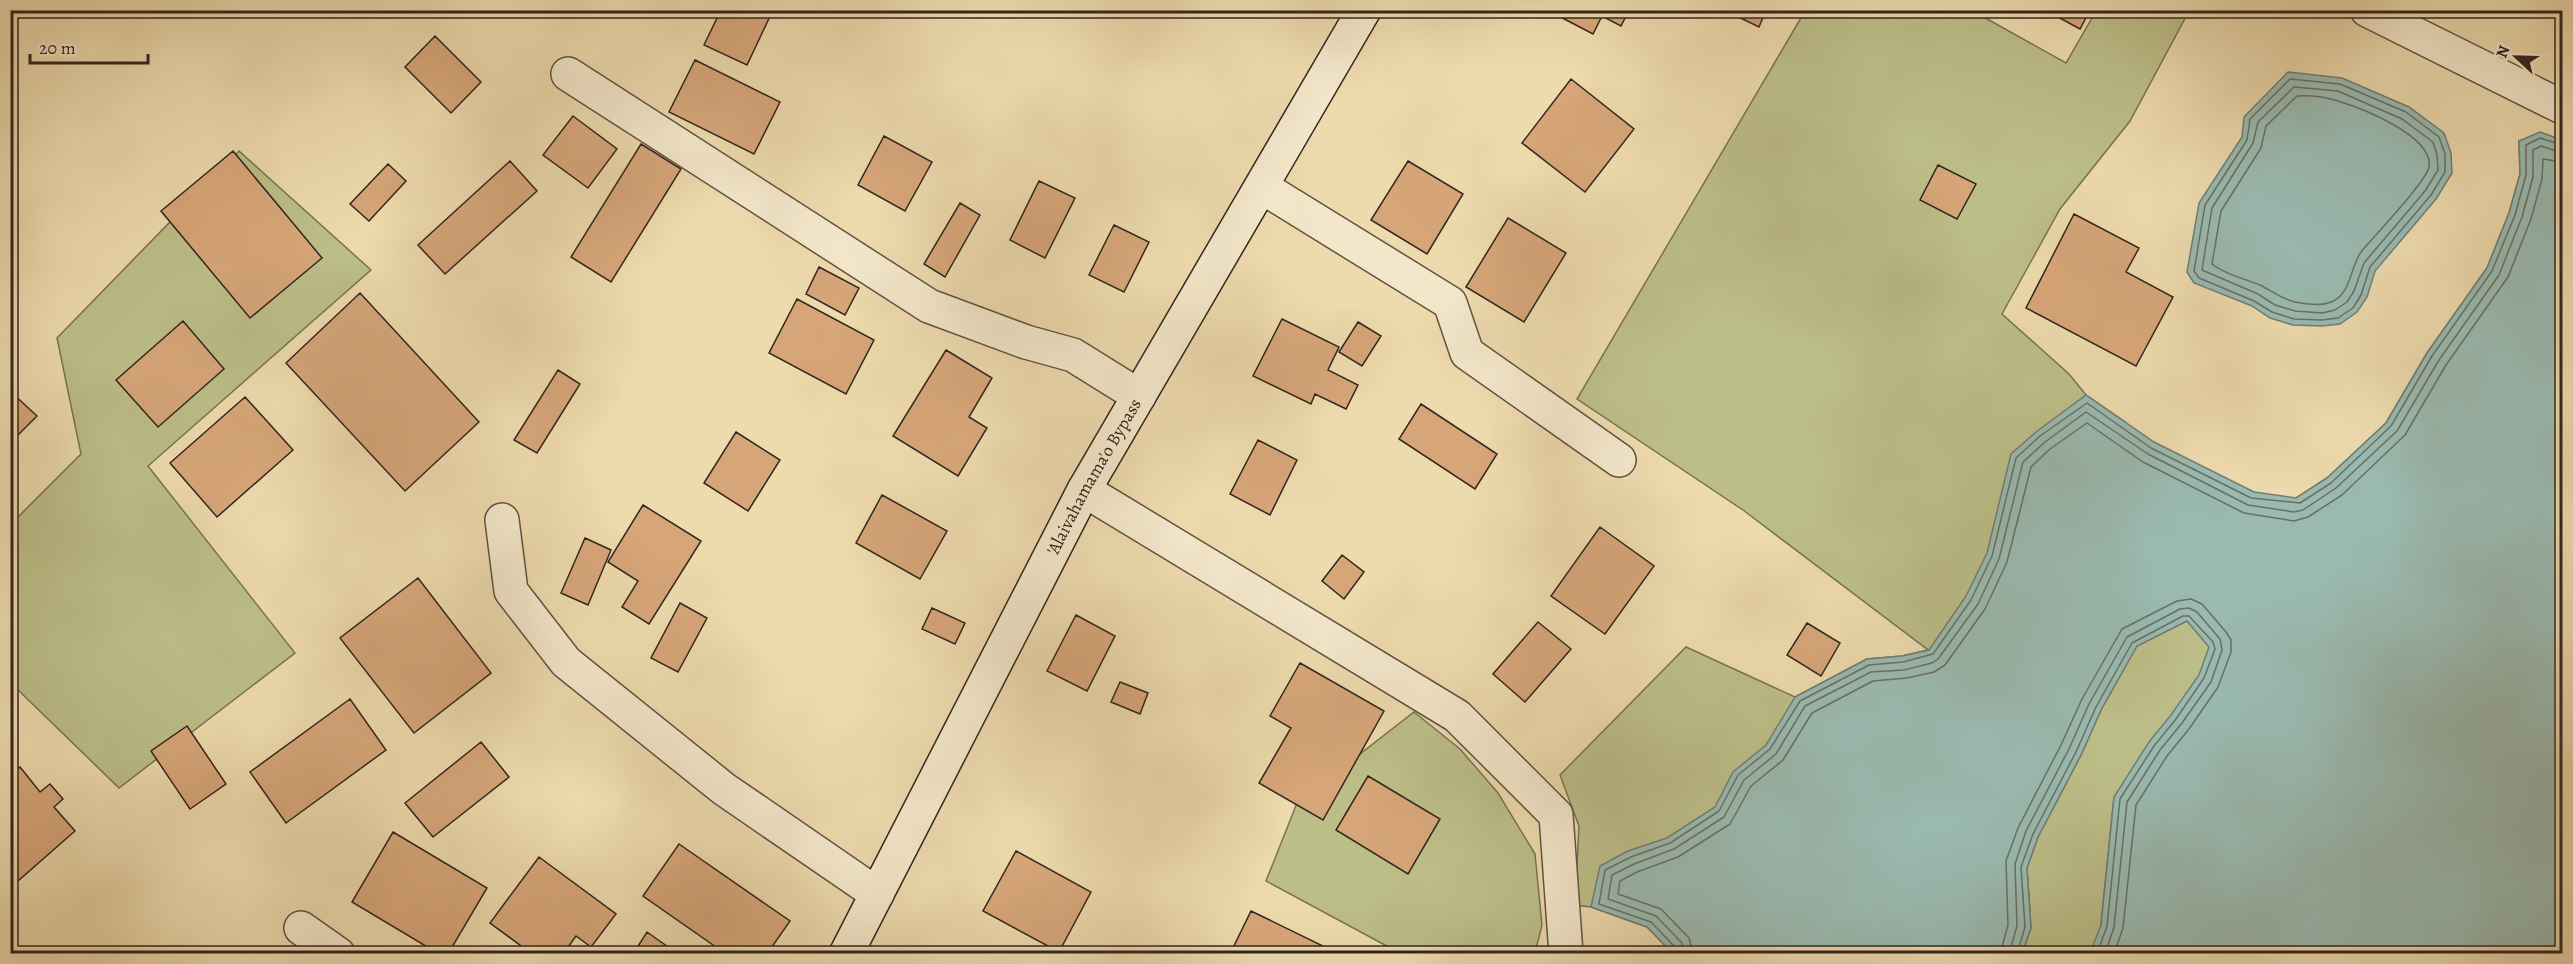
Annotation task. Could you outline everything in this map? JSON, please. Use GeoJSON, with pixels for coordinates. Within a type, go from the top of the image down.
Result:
{"type":"FeatureCollection","features":[{"type":"Feature","properties":{"kind":"street","name":"'Alaivahamama'o Bypass"},"geometry":{"type":"LineString","coordinates":[[846,954],[1084,490],[1364,10]]}},
{"type":"Feature","properties":{"kind":"street"},"geometry":{"type":"LineString","coordinates":[[2367,10],[2562,107]]}},
{"type":"Feature","properties":{"kind":"street"},"geometry":{"type":"LineString","coordinates":[[568,74],[929,306],[1026,342],[1073,355],[1139,396]]}},
{"type":"Feature","properties":{"kind":"street"},"geometry":{"type":"LineString","coordinates":[[1262,187],[1450,303],[1467,353],[1619,460]]}},
{"type":"Feature","properties":{"kind":"street"},"geometry":{"type":"LineString","coordinates":[[1084,490],[1457,716],[1556,814],[1566,954]]}},
{"type":"Feature","properties":{"kind":"street"},"geometry":{"type":"LineString","coordinates":[[502,520],[512,591],[566,662],[724,789],[877,894]]}},
{"type":"Feature","properties":{"kind":"street"},"geometry":{"type":"LineString","coordinates":[[301,928],[338,954]]}},
{"type":"Feature","properties":{"kind":"green space"},"geometry":{"type":"Polygon","coordinates":[[[1805,11],[1973,11],[2066,63],[2096,11],[2189,11],[2130,121],[2060,209],[2002,314],[2069,374],[2086,395],[2125,422],[1672,953],[1647,927],[1591,907],[1575,905],[1579,826],[1560,775],[1686,647],[1795,697],[1867,659],[1902,656],[1928,650],[1743,510],[1577,399],[1805,11]]]}},
{"type":"Feature","properties":{"kind":"green space"},"geometry":{"type":"Polygon","coordinates":[[[2519,141],[2562,183],[2114,797],[2101,924],[2238,953],[2022,954],[2031,928],[2027,868],[2038,837],[2081,755],[2101,710],[2137,646],[2187,621],[2296,498],[2327,478],[2386,423],[2427,353],[2487,268],[2509,213],[2520,174],[2519,141]]]}},
{"type":"Feature","properties":{"kind":"green space"},"geometry":{"type":"Polygon","coordinates":[[[239,151],[371,270],[148,466],[295,653],[119,788],[15,687],[11,691],[11,524],[81,454],[57,338],[239,151]]]}},
{"type":"Feature","properties":{"kind":"green space"},"geometry":{"type":"Polygon","coordinates":[[[1414,712],[1460,749],[1498,793],[1535,854],[1542,925],[1535,953],[1396,953],[1266,881],[1297,803],[1414,712]]]}},
{"type":"Feature","properties":{"kind":"water"},"geometry":{"type":"Polygon","coordinates":[[[2288,72],[2342,78],[2409,107],[2444,133],[2451,153],[2452,173],[2436,199],[2375,271],[2367,297],[2357,312],[2340,324],[2293,325],[2270,318],[2252,306],[2194,283],[2187,272],[2199,203],[2242,137],[2244,117],[2288,72]]]}},
{"type":"Feature","properties":{"kind":"water"},"geometry":{"type":"Polygon","coordinates":[[[2540,132],[2562,140],[2562,953],[2090,953],[2101,925],[2114,797],[2149,742],[2199,675],[2209,647],[2187,621],[2137,646],[2101,710],[2081,755],[2038,837],[2027,868],[2031,928],[2022,953],[1672,953],[1647,927],[1591,907],[1600,866],[1628,851],[1667,838],[1715,807],[1733,772],[1766,745],[1795,697],[1867,659],[1902,656],[1929,650],[1966,596],[1987,553],[2011,454],[2036,432],[2086,395],[2154,442],[2254,492],[2296,498],[2327,478],[2386,423],[2427,353],[2487,268],[2509,213],[2520,174],[2519,141],[2540,132]]]}},
{"type":"Feature","properties":{"kind":"building"},"geometry":{"type":"Polygon","coordinates":[[[721,10],[773,10],[747,65],[704,45],[721,10]]]}},
{"type":"Feature","properties":{"kind":"building"},"geometry":{"type":"Polygon","coordinates":[[[1629,10],[1621,26],[1602,16],[1593,34],[1549,11],[1629,10]]]}},
{"type":"Feature","properties":{"kind":"building"},"geometry":{"type":"Polygon","coordinates":[[[1724,10],[1766,10],[1759,27],[1724,10]]]}},
{"type":"Feature","properties":{"kind":"building"},"geometry":{"type":"Polygon","coordinates":[[[2045,10],[2090,10],[2080,29],[2045,10]]]}},
{"type":"Feature","properties":{"kind":"building"},"geometry":{"type":"Polygon","coordinates":[[[435,36],[481,82],[451,113],[405,67],[435,36]]]}},
{"type":"Feature","properties":{"kind":"building"},"geometry":{"type":"Polygon","coordinates":[[[695,60],[780,102],[754,154],[669,112],[695,60]]]}},
{"type":"Feature","properties":{"kind":"building"},"geometry":{"type":"Polygon","coordinates":[[[1571,79],[1634,129],[1585,192],[1522,143],[1571,79]]]}},
{"type":"Feature","properties":{"kind":"building"},"geometry":{"type":"Polygon","coordinates":[[[573,116],[617,149],[588,188],[543,155],[573,116]]]}},
{"type":"Feature","properties":{"kind":"building"},"geometry":{"type":"Polygon","coordinates":[[[884,136],[932,162],[905,211],[858,185],[884,136]]]}},
{"type":"Feature","properties":{"kind":"building"},"geometry":{"type":"Polygon","coordinates":[[[641,144],[681,169],[611,282],[571,257],[641,144]]]}},
{"type":"Feature","properties":{"kind":"building"},"geometry":{"type":"Polygon","coordinates":[[[233,151],[322,258],[250,318],[161,211],[233,151]]]}},
{"type":"Feature","properties":{"kind":"building"},"geometry":{"type":"Polygon","coordinates":[[[510,161],[537,191],[445,274],[418,245],[510,161]]]}},
{"type":"Feature","properties":{"kind":"building"},"geometry":{"type":"Polygon","coordinates":[[[1408,161],[1463,194],[1427,254],[1371,220],[1408,161]]]}},
{"type":"Feature","properties":{"kind":"building"},"geometry":{"type":"Polygon","coordinates":[[[388,164],[406,181],[369,221],[350,204],[388,164]]]}},
{"type":"Feature","properties":{"kind":"building"},"geometry":{"type":"Polygon","coordinates":[[[1938,165],[1976,184],[1957,219],[1920,200],[1938,165]]]}},
{"type":"Feature","properties":{"kind":"building"},"geometry":{"type":"Polygon","coordinates":[[[1039,181],[1075,198],[1045,258],[1010,240],[1039,181]]]}},
{"type":"Feature","properties":{"kind":"building"},"geometry":{"type":"Polygon","coordinates":[[[960,203],[980,215],[945,277],[924,264],[960,203]]]}},
{"type":"Feature","properties":{"kind":"building"},"geometry":{"type":"Polygon","coordinates":[[[2074,214],[2139,248],[2126,272],[2173,297],[2136,366],[2026,308],[2074,214]]]}},
{"type":"Feature","properties":{"kind":"building"},"geometry":{"type":"Polygon","coordinates":[[[1508,218],[1566,253],[1524,322],[1466,287],[1508,218]]]}},
{"type":"Feature","properties":{"kind":"building"},"geometry":{"type":"Polygon","coordinates":[[[1114,225],[1149,242],[1124,292],[1089,275],[1114,225]]]}},
{"type":"Feature","properties":{"kind":"building"},"geometry":{"type":"Polygon","coordinates":[[[819,267],[859,288],[845,315],[806,294],[819,267]]]}},
{"type":"Feature","properties":{"kind":"building"},"geometry":{"type":"Polygon","coordinates":[[[360,293],[479,422],[405,491],[286,363],[360,293]]]}},
{"type":"Feature","properties":{"kind":"building"},"geometry":{"type":"Polygon","coordinates":[[[797,299],[874,340],[846,394],[769,353],[797,299]]]}},
{"type":"Feature","properties":{"kind":"building"},"geometry":{"type":"Polygon","coordinates":[[[1282,319],[1339,347],[1328,370],[1358,385],[1346,409],[1315,394],[1311,404],[1253,376],[1282,319]]]}},
{"type":"Feature","properties":{"kind":"building"},"geometry":{"type":"Polygon","coordinates":[[[183,321],[224,369],[158,427],[116,380],[183,321]]]}},
{"type":"Feature","properties":{"kind":"building"},"geometry":{"type":"Polygon","coordinates":[[[1358,322],[1381,336],[1362,366],[1339,352],[1358,322]]]}},
{"type":"Feature","properties":{"kind":"building"},"geometry":{"type":"Polygon","coordinates":[[[946,350],[992,378],[969,417],[987,428],[958,476],[893,436],[946,350]]]}},
{"type":"Feature","properties":{"kind":"building"},"geometry":{"type":"Polygon","coordinates":[[[558,370],[580,384],[537,453],[514,440],[558,370]]]}},
{"type":"Feature","properties":{"kind":"building"},"geometry":{"type":"Polygon","coordinates":[[[10,391],[37,416],[10,443],[10,391]]]}},
{"type":"Feature","properties":{"kind":"building"},"geometry":{"type":"Polygon","coordinates":[[[245,397],[293,450],[217,517],[170,463],[245,397]]]}},
{"type":"Feature","properties":{"kind":"building"},"geometry":{"type":"Polygon","coordinates":[[[1421,404],[1497,454],[1475,489],[1399,439],[1421,404]]]}},
{"type":"Feature","properties":{"kind":"building"},"geometry":{"type":"Polygon","coordinates":[[[736,432],[780,460],[748,511],[704,483],[736,432]]]}},
{"type":"Feature","properties":{"kind":"building"},"geometry":{"type":"Polygon","coordinates":[[[1258,440],[1297,460],[1270,515],[1230,494],[1258,440]]]}},
{"type":"Feature","properties":{"kind":"building"},"geometry":{"type":"Polygon","coordinates":[[[882,495],[947,531],[920,579],[856,543],[882,495]]]}},
{"type":"Feature","properties":{"kind":"building"},"geometry":{"type":"Polygon","coordinates":[[[643,505],[701,541],[649,624],[622,607],[638,581],[608,562],[643,505]]]}},
{"type":"Feature","properties":{"kind":"building"},"geometry":{"type":"Polygon","coordinates":[[[1600,527],[1654,566],[1605,634],[1551,596],[1600,527]]]}},
{"type":"Feature","properties":{"kind":"building"},"geometry":{"type":"Polygon","coordinates":[[[585,538],[611,550],[588,605],[561,593],[585,538]]]}},
{"type":"Feature","properties":{"kind":"building"},"geometry":{"type":"Polygon","coordinates":[[[1342,555],[1364,572],[1344,599],[1322,581],[1342,555]]]}},
{"type":"Feature","properties":{"kind":"building"},"geometry":{"type":"Polygon","coordinates":[[[418,578],[491,673],[414,733],[340,638],[418,578]]]}},
{"type":"Feature","properties":{"kind":"building"},"geometry":{"type":"Polygon","coordinates":[[[680,603],[707,618],[678,672],[651,658],[680,603]]]}},
{"type":"Feature","properties":{"kind":"building"},"geometry":{"type":"Polygon","coordinates":[[[932,608],[965,623],[955,644],[922,629],[932,608]]]}},
{"type":"Feature","properties":{"kind":"building"},"geometry":{"type":"Polygon","coordinates":[[[1076,615],[1115,636],[1087,691],[1047,671],[1076,615]]]}},
{"type":"Feature","properties":{"kind":"building"},"geometry":{"type":"Polygon","coordinates":[[[1538,622],[1571,649],[1525,702],[1493,674],[1538,622]]]}},
{"type":"Feature","properties":{"kind":"building"},"geometry":{"type":"Polygon","coordinates":[[[1807,623],[1840,643],[1821,676],[1787,655],[1807,623]]]}},
{"type":"Feature","properties":{"kind":"building"},"geometry":{"type":"Polygon","coordinates":[[[1300,663],[1384,711],[1323,820],[1259,783],[1291,728],[1270,716],[1300,663]]]}},
{"type":"Feature","properties":{"kind":"building"},"geometry":{"type":"Polygon","coordinates":[[[1120,682],[1148,693],[1140,714],[1111,702],[1120,682]]]}},
{"type":"Feature","properties":{"kind":"building"},"geometry":{"type":"Polygon","coordinates":[[[350,699],[386,750],[286,823],[250,772],[350,699]]]}},
{"type":"Feature","properties":{"kind":"building"},"geometry":{"type":"Polygon","coordinates":[[[187,726],[226,784],[190,809],[151,751],[187,726]]]}},
{"type":"Feature","properties":{"kind":"building"},"geometry":{"type":"Polygon","coordinates":[[[481,742],[509,777],[433,837],[405,803],[481,742]]]}},
{"type":"Feature","properties":{"kind":"building"},"geometry":{"type":"Polygon","coordinates":[[[20,767],[40,792],[50,784],[63,799],[54,807],[75,831],[11,887],[10,775],[20,767]]]}},
{"type":"Feature","properties":{"kind":"building"},"geometry":{"type":"Polygon","coordinates":[[[1368,776],[1440,819],[1408,874],[1336,830],[1368,776]]]}},
{"type":"Feature","properties":{"kind":"building"},"geometry":{"type":"Polygon","coordinates":[[[393,832],[487,888],[448,954],[439,954],[352,902],[393,832]]]}},
{"type":"Feature","properties":{"kind":"building"},"geometry":{"type":"Polygon","coordinates":[[[679,844],[790,921],[767,954],[726,954],[643,896],[679,844]]]}},
{"type":"Feature","properties":{"kind":"building"},"geometry":{"type":"Polygon","coordinates":[[[1016,851],[1091,892],[1059,952],[983,911],[1016,851]]]}},
{"type":"Feature","properties":{"kind":"building"},"geometry":{"type":"Polygon","coordinates":[[[539,857],[616,914],[591,947],[576,936],[563,954],[532,954],[490,923],[539,857]]]}},
{"type":"Feature","properties":{"kind":"building"},"geometry":{"type":"Polygon","coordinates":[[[1251,911],[1323,946],[1319,954],[1230,954],[1251,911]]]}},
{"type":"Feature","properties":{"kind":"building"},"geometry":{"type":"Polygon","coordinates":[[[647,932],[678,954],[633,954],[647,932]]]}}]}
